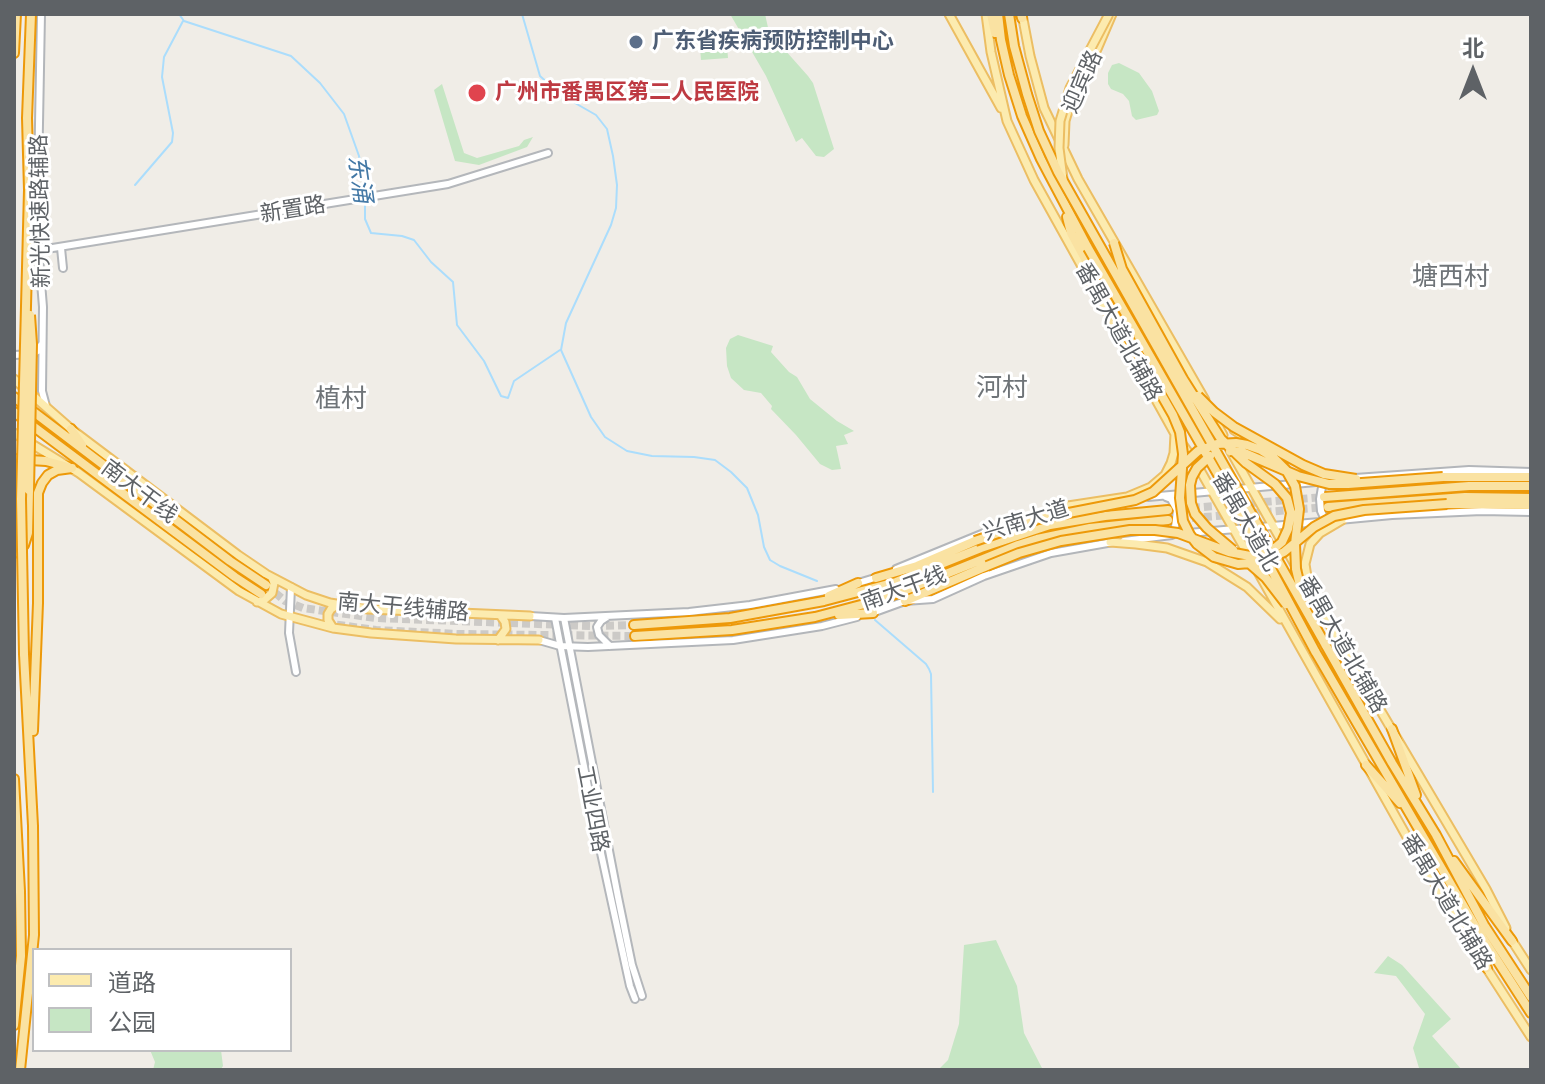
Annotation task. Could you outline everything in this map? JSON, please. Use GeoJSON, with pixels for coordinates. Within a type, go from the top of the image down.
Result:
{"type":"FeatureCollection","features":[{"type":"Feature","properties":{"kind":"highway"},"geometry":{"type":"LineString","coordinates":[[14,53],[16,14]]}},
{"type":"Feature","properties":{"kind":"highway"},"geometry":{"type":"LineString","coordinates":[[31,14],[21,499],[24,654],[31,779],[33,948]]}},
{"type":"Feature","properties":{"kind":"highway"},"geometry":{"type":"LineString","coordinates":[[989,14],[1009,75]]}},
{"type":"Feature","properties":{"kind":"highway","name":"番禺大道北"},"geometry":{"type":"LineString","coordinates":[[998,14],[1009,75],[1031,138],[1062,200],[1255,539],[1315,651],[1477,929],[1531,1013]]}},
{"type":"Feature","properties":{"kind":"highway","name":"番禺大道北"},"geometry":{"type":"LineString","coordinates":[[1009,14],[1027,94],[1039,131],[1063,181],[1392,763],[1436,835],[1484,925],[1531,997]]}},
{"type":"Feature","properties":{"kind":"highway"},"geometry":{"type":"LineString","coordinates":[[1062,200],[1071,233],[1173,415],[1180,432],[1183,454],[1180,498],[1183,521],[1197,544],[1214,557],[1238,564],[1263,562],[1278,556],[1314,527],[1334,516],[1364,510],[1447,504],[1531,505]]}},
{"type":"Feature","properties":{"kind":"highway"},"geometry":{"type":"LineString","coordinates":[[905,601],[1019,553],[1061,541],[1130,530],[1178,533],[1229,552],[1250,556],[1265,553],[1282,542],[1290,520],[1287,498],[1275,484],[1246,463],[1221,439],[1183,379],[1122,269],[1114,243]]}},
{"type":"Feature","properties":{"kind":"highway"},"geometry":{"type":"LineString","coordinates":[[14,553],[24,545],[28,533],[32,334],[26,296]]}},
{"type":"Feature","properties":{"kind":"highway"},"geometry":{"type":"LineString","coordinates":[[1109,303],[1113,323]]}},
{"type":"Feature","properties":{"kind":"highway"},"geometry":{"type":"LineString","coordinates":[[1183,379],[1224,420],[1311,469],[1337,477],[1401,480]]}},
{"type":"Feature","properties":{"kind":"highway","name":"南大干线"},"geometry":{"type":"LineString","coordinates":[[14,397],[230,561],[269,581]]}},
{"type":"Feature","properties":{"kind":"highway","name":"南大干线"},"geometry":{"type":"LineString","coordinates":[[15,413],[259,598]]}},
{"type":"Feature","properties":{"kind":"highway"},"geometry":{"type":"LineString","coordinates":[[71,429],[87,453]]}},
{"type":"Feature","properties":{"kind":"highway"},"geometry":{"type":"LineString","coordinates":[[876,578],[917,566],[1038,519],[1135,500],[1153,492],[1198,451],[1217,444],[1236,443],[1274,458],[1295,486],[1299,509],[1296,569],[1309,614]]}},
{"type":"Feature","properties":{"kind":"highway"},"geometry":{"type":"LineString","coordinates":[[1300,622],[1266,578],[1215,536],[1195,514],[1190,485],[1197,468],[1211,455],[1234,450],[1315,482],[1348,484],[1531,475]]}},
{"type":"Feature","properties":{"kind":"highway"},"geometry":{"type":"LineString","coordinates":[[14,459],[51,462],[72,468]]}},
{"type":"Feature","properties":{"kind":"highway"},"geometry":{"type":"LineString","coordinates":[[14,478],[20,466],[36,460]]}},
{"type":"Feature","properties":{"kind":"highway"},"geometry":{"type":"LineString","coordinates":[[31,779],[37,658],[38,493],[48,475],[72,468]]}},
{"type":"Feature","properties":{"kind":"highway"},"geometry":{"type":"LineString","coordinates":[[1324,497],[1469,486],[1531,486]]}},
{"type":"Feature","properties":{"kind":"highway"},"geometry":{"type":"LineString","coordinates":[[1328,507],[1436,498],[1531,498]]}},
{"type":"Feature","properties":{"kind":"highway","name":"南大干线"},"geometry":{"type":"LineString","coordinates":[[634,625],[730,618],[814,603],[896,582],[1050,525],[1105,516],[1168,515],[1090,528],[1018,545],[886,597],[815,617],[732,630],[635,636]]}},
{"type":"Feature","properties":{"kind":"highway"},"geometry":{"type":"LineString","coordinates":[[814,603],[858,583]]}},
{"type":"Feature","properties":{"kind":"highway"},"geometry":{"type":"LineString","coordinates":[[815,617],[873,613]]}},
{"type":"Feature","properties":{"kind":"highway"},"geometry":{"type":"LineString","coordinates":[[1392,729],[1421,811]]}},
{"type":"Feature","properties":{"kind":"highway"},"geometry":{"type":"LineString","coordinates":[[1366,765],[1411,816]]}},
{"type":"Feature","properties":{"kind":"highway"},"geometry":{"type":"LineString","coordinates":[[14,779],[21,956],[14,1025]]}},
{"type":"Feature","properties":{"kind":"highway"},"geometry":{"type":"LineString","coordinates":[[1436,835],[1512,941]]}},
{"type":"Feature","properties":{"kind":"highway"},"geometry":{"type":"LineString","coordinates":[[1430,847],[1487,968]]}},
{"type":"Feature","properties":{"kind":"highway"},"geometry":{"type":"LineString","coordinates":[[14,860],[20,920]]}},
{"type":"Feature","properties":{"kind":"highway"},"geometry":{"type":"LineString","coordinates":[[20,1070],[32,954]]}},
{"type":"Feature","properties":{"kind":"main road","name":"新光快速路辅路"},"geometry":{"type":"LineString","coordinates":[[41,14],[37,233],[42,296],[42,391],[46,407]]}},
{"type":"Feature","properties":{"kind":"main road"},"geometry":{"type":"LineString","coordinates":[[949,14],[1007,121]]}},
{"type":"Feature","properties":{"kind":"main road","name":"番禺大道北辅路"},"geometry":{"type":"LineString","coordinates":[[989,14],[991,52],[1007,121],[1047,204],[1175,434],[1196,463],[1292,633]]}},
{"type":"Feature","properties":{"kind":"main road"},"geometry":{"type":"LineString","coordinates":[[1063,181],[1060,121],[1070,88],[1111,14]]}},
{"type":"Feature","properties":{"kind":"main road","name":"迎宾路"},"geometry":{"type":"LineString","coordinates":[[1065,152],[1064,130],[1072,98],[1111,14]]}},
{"type":"Feature","properties":{"kind":"main road","name":"番禺大道北辅路"},"geometry":{"type":"LineString","coordinates":[[1022,15],[1044,108],[1078,179],[1201,392]]}},
{"type":"Feature","properties":{"kind":"main road","name":"新置路"},"geometry":{"type":"LineString","coordinates":[[34,251],[448,184],[548,153]]}},
{"type":"Feature","properties":{"kind":"main road"},"geometry":{"type":"LineString","coordinates":[[61,248],[63,268]]}},
{"type":"Feature","properties":{"kind":"main road"},"geometry":{"type":"LineString","coordinates":[[14,355],[33,354],[43,342]]}},
{"type":"Feature","properties":{"kind":"main road","name":"南大干线辅路"},"geometry":{"type":"LineString","coordinates":[[14,379],[71,429],[269,581],[337,605],[409,612],[530,616]]}},
{"type":"Feature","properties":{"kind":"main road"},"geometry":{"type":"LineString","coordinates":[[1201,392],[1229,425],[1257,445],[1305,467],[1353,478]]}},
{"type":"Feature","properties":{"kind":"main road","name":"番禺大道北铺路"},"geometry":{"type":"LineString","coordinates":[[1201,392],[1251,488],[1392,729]]}},
{"type":"Feature","properties":{"kind":"main road","name":"南大干线辅路"},"geometry":{"type":"LineString","coordinates":[[14,433],[72,468],[228,584],[259,598],[289,617],[333,628],[396,635],[539,640]]}},
{"type":"Feature","properties":{"kind":"main road"},"geometry":{"type":"LineString","coordinates":[[1068,506],[1127,497],[1151,487],[1165,475],[1171,463],[1175,434]]}},
{"type":"Feature","properties":{"kind":"main road","name":"兴南大道"},"geometry":{"type":"LineString","coordinates":[[530,616],[607,617],[689,612],[827,592],[876,578],[1011,522],[1068,506],[1353,478],[1469,470],[1531,475]]}},
{"type":"Feature","properties":{"kind":"main road"},"geometry":{"type":"LineString","coordinates":[[1325,481],[1320,499],[1326,522]]}},
{"type":"Feature","properties":{"kind":"main road"},"geometry":{"type":"LineString","coordinates":[[1162,496],[1171,499],[1177,510],[1175,527],[1166,536]]}},
{"type":"Feature","properties":{"kind":"main road","name":"兴南大道"},"geometry":{"type":"LineString","coordinates":[[539,640],[560,646],[610,646],[733,640],[822,626],[905,601],[933,599],[984,576],[1051,553],[1110,542],[1342,520],[1482,511],[1531,512]]}},
{"type":"Feature","properties":{"kind":"main road"},"geometry":{"type":"LineString","coordinates":[[1311,593],[1305,564],[1310,544],[1320,533],[1342,520]]}},
{"type":"Feature","properties":{"kind":"main road"},"geometry":{"type":"LineString","coordinates":[[1110,542],[1167,548],[1216,567],[1258,596],[1292,633]]}},
{"type":"Feature","properties":{"kind":"main road"},"geometry":{"type":"LineString","coordinates":[[259,598],[264,600],[272,593],[274,583],[269,581]]}},
{"type":"Feature","properties":{"kind":"main road"},"geometry":{"type":"LineString","coordinates":[[291,587],[289,637],[296,672]]}},
{"type":"Feature","properties":{"kind":"main road"},"geometry":{"type":"LineString","coordinates":[[333,628],[328,614],[337,605]]}},
{"type":"Feature","properties":{"kind":"main road"},"geometry":{"type":"LineString","coordinates":[[498,640],[506,629],[500,615]]}},
{"type":"Feature","properties":{"kind":"main road"},"geometry":{"type":"LineString","coordinates":[[607,617],[597,627],[599,635],[610,646]]}},
{"type":"Feature","properties":{"kind":"main road","name":"工业四路"},"geometry":{"type":"LineString","coordinates":[[555,618],[630,986],[638,998],[564,618]]}},
{"type":"Feature","properties":{"kind":"main road","name":"番禺大道北铺路"},"geometry":{"type":"LineString","coordinates":[[1292,633],[1366,765]]}},
{"type":"Feature","properties":{"kind":"main road","name":"番禺大道北辅路"},"geometry":{"type":"LineString","coordinates":[[1392,729],[1531,970]]}},
{"type":"Feature","properties":{"kind":"main road","name":"番禺大道北辅路"},"geometry":{"type":"LineString","coordinates":[[1366,765],[1444,901],[1531,1037]]}},
{"type":"Feature","properties":{"kind":"green space"},"geometry":{"type":"Polygon","coordinates":[[[730,14],[765,14],[769,32],[813,83],[834,149],[824,157],[816,156],[802,138],[796,142],[766,76],[730,14]]]}},
{"type":"Feature","properties":{"kind":"green space"},"geometry":{"type":"Polygon","coordinates":[[[726,33],[728,58],[701,60],[699,36],[726,33]]]}},
{"type":"Feature","properties":{"kind":"green space"},"geometry":{"type":"Polygon","coordinates":[[[1119,63],[1139,73],[1152,91],[1159,111],[1157,115],[1136,120],[1129,101],[1123,94],[1111,89],[1108,73],[1112,65],[1119,63]]]}},
{"type":"Feature","properties":{"kind":"green space"},"geometry":{"type":"Polygon","coordinates":[[[442,84],[464,153],[477,158],[519,146],[533,137],[527,147],[479,165],[455,161],[434,90],[442,84]]]}},
{"type":"Feature","properties":{"kind":"green space"},"geometry":{"type":"Polygon","coordinates":[[[738,335],[773,346],[771,352],[797,377],[810,399],[854,431],[844,435],[848,444],[836,446],[841,469],[832,470],[820,464],[771,409],[772,406],[761,393],[744,390],[731,378],[726,348],[730,339],[738,335]]]}},
{"type":"Feature","properties":{"kind":"green space"},"geometry":{"type":"Polygon","coordinates":[[[996,940],[1017,986],[1024,1033],[1043,1070],[938,1070],[948,1060],[959,1024],[964,945],[996,940]]]}},
{"type":"Feature","properties":{"kind":"green space"},"geometry":{"type":"Polygon","coordinates":[[[1388,956],[1402,965],[1451,1019],[1432,1036],[1462,1070],[1419,1068],[1413,1048],[1425,1014],[1396,976],[1374,973],[1388,956]]]}},
{"type":"Feature","properties":{"kind":"green space"},"geometry":{"type":"Polygon","coordinates":[[[151,1052],[221,1052],[223,1066],[217,1070],[153,1070],[155,1062],[151,1052]]]}},
{"type":"Feature","properties":{"kind":"waterway","name":"东涌"},"geometry":{"type":"LineString","coordinates":[[179,14],[184,21],[291,56],[320,83],[344,114],[359,156],[365,194]]}},
{"type":"Feature","properties":{"kind":"waterway","name":"东涌"},"geometry":{"type":"LineString","coordinates":[[522,14],[540,76],[561,95],[596,115],[607,129],[613,156],[616,208],[566,323],[561,350],[591,417],[605,437],[627,451],[652,456],[715,460],[747,488],[770,560],[817,581]]}},
{"type":"Feature","properties":{"kind":"waterway"},"geometry":{"type":"LineString","coordinates":[[135,185],[172,142],[162,77],[164,57],[183,21]]}},
{"type":"Feature","properties":{"kind":"waterway","name":"东涌"},"geometry":{"type":"LineString","coordinates":[[365,201],[365,219],[371,233],[414,240],[431,262],[453,282],[457,325],[484,361],[501,396],[508,398],[514,381],[560,350]]}},
{"type":"Feature","properties":{"kind":"waterway"},"geometry":{"type":"LineString","coordinates":[[875,620],[926,664],[931,674],[933,792]]}},
{"type":"Feature","properties":{"kind":"tunnel"},"geometry":{"type":"LineString","coordinates":[[1168,510],[1324,497]]}},
{"type":"Feature","properties":{"kind":"tunnel"},"geometry":{"type":"LineString","coordinates":[[1168,520],[1327,507]]}},
{"type":"Feature","properties":{"kind":"tunnel"},"geometry":{"type":"LineString","coordinates":[[266,585],[285,601],[303,608],[375,618],[634,625]]}},
{"type":"Feature","properties":{"kind":"tunnel"},"geometry":{"type":"LineString","coordinates":[[325,623],[376,630],[459,634],[635,636]]}},
{"type":"Feature","properties":{"kind":"place","name":"广东省疾病预防控制中心"},"geometry":{"type":"Point","coordinates":[636,42]}},
{"type":"Feature","properties":{"kind":"place","name":"广州市番禺区第二人民医院"},"geometry":{"type":"Point","coordinates":[477,93]}},
{"type":"Feature","properties":{"kind":"district","name":"塘西村"},"geometry":{"type":"Point","coordinates":[1451,278]}},
{"type":"Feature","properties":{"kind":"district","name":"河村"},"geometry":{"type":"Point","coordinates":[1002,389]}},
{"type":"Feature","properties":{"kind":"district","name":"植村"},"geometry":{"type":"Point","coordinates":[341,400]}}]}
